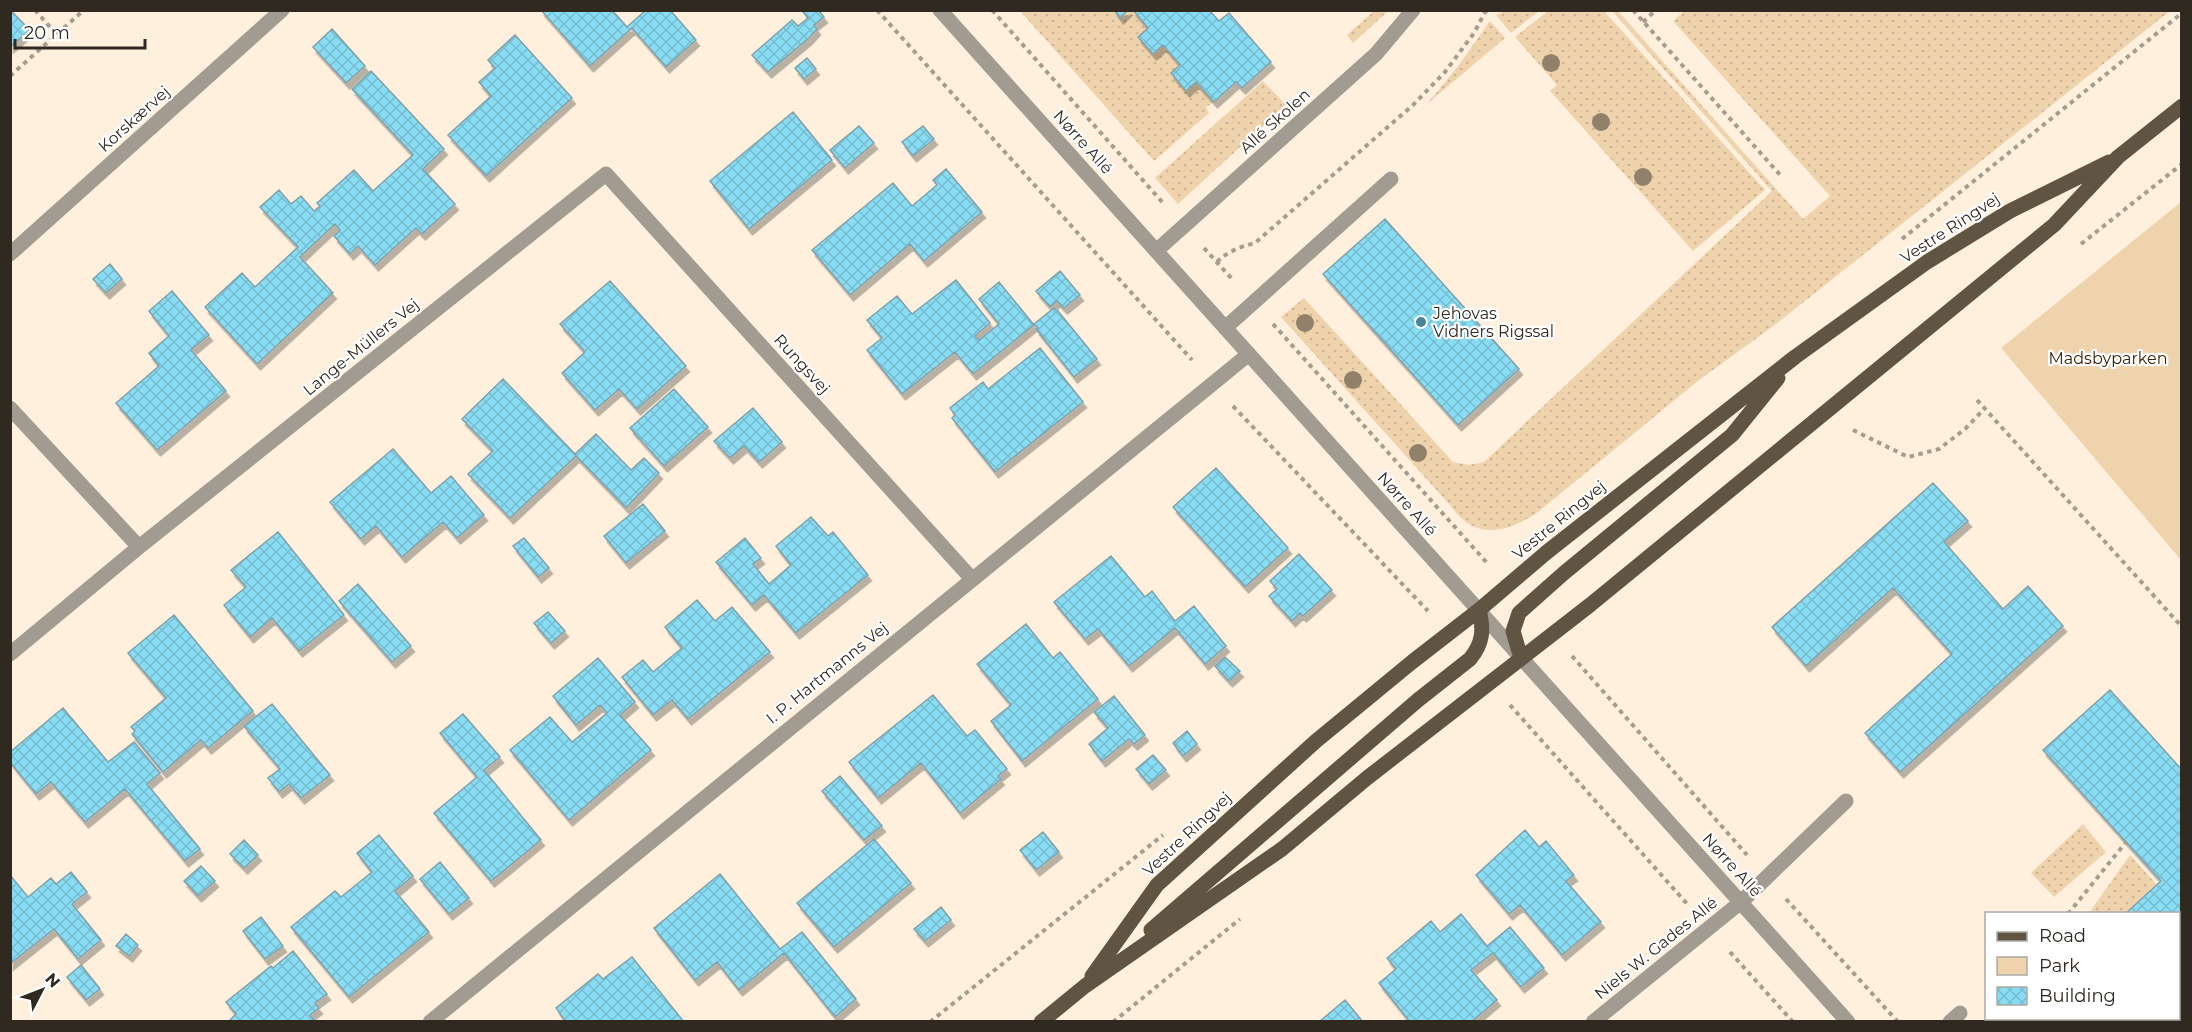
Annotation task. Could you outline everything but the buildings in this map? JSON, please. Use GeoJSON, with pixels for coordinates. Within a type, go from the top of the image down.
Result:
{"type":"FeatureCollection","features":[{"type":"Feature","properties":{"kind":"main road","name":"Vestre Ringvej"},"geometry":{"type":"LineString","coordinates":[[1041,1022],[1085,986],[1282,849],[1367,778],[1590,605],[2054,225],[2118,157],[2181,106]]}},
{"type":"Feature","properties":{"kind":"main road","name":"Vestre Ringvej"},"geometry":{"type":"LineString","coordinates":[[1085,986],[1157,885],[1316,741],[1555,546],[1795,357],[1928,262],[2001,216],[2118,157]]}},
{"type":"Feature","properties":{"kind":"main road"},"geometry":{"type":"LineString","coordinates":[[1521,658],[1513,631],[1519,613],[1564,573],[1732,435],[1795,357]]}},
{"type":"Feature","properties":{"kind":"main road"},"geometry":{"type":"LineString","coordinates":[[1085,986],[1418,700],[1470,659],[1477,651],[1483,637],[1479,610]]}},
{"type":"Feature","properties":{"kind":"street","name":"Korskærvej"},"geometry":{"type":"LineString","coordinates":[[10,254],[282,10]]}},
{"type":"Feature","properties":{"kind":"street","name":"Nørre Allé"},"geometry":{"type":"LineString","coordinates":[[940,10],[1848,1022]]}},
{"type":"Feature","properties":{"kind":"street","name":"Allé Skolen"},"geometry":{"type":"LineString","coordinates":[[1156,251],[1376,54],[1413,10]]}},
{"type":"Feature","properties":{"kind":"street","name":"Lange-Müllers Vej"},"geometry":{"type":"LineString","coordinates":[[10,654],[139,547],[606,174]]}},
{"type":"Feature","properties":{"kind":"street","name":"Rungsvej"},"geometry":{"type":"LineString","coordinates":[[606,174],[972,579]]}},
{"type":"Feature","properties":{"kind":"street"},"geometry":{"type":"LineString","coordinates":[[1225,328],[1391,179]]}},
{"type":"Feature","properties":{"kind":"street","name":"I. P. Hartmanns Vej"},"geometry":{"type":"LineString","coordinates":[[430,1022],[1248,354]]}},
{"type":"Feature","properties":{"kind":"street"},"geometry":{"type":"LineString","coordinates":[[10,408],[139,547]]}},
{"type":"Feature","properties":{"kind":"street","name":"Niels W. Gades Allé"},"geometry":{"type":"LineString","coordinates":[[1593,1022],[1742,903],[1846,801]]}},
{"type":"Feature","properties":{"kind":"path"},"geometry":{"type":"LineString","coordinates":[[35,10],[57,35]]}},
{"type":"Feature","properties":{"kind":"path"},"geometry":{"type":"LineString","coordinates":[[10,76],[84,10]]}},
{"type":"Feature","properties":{"kind":"path"},"geometry":{"type":"LineString","coordinates":[[878,10],[1212,383],[1406,585]]}},
{"type":"Feature","properties":{"kind":"path"},"geometry":{"type":"LineString","coordinates":[[992,10],[1464,537]]}},
{"type":"Feature","properties":{"kind":"path"},"geometry":{"type":"LineString","coordinates":[[1217,262],[1225,254],[1241,246],[1255,243],[1413,105],[1445,72],[1474,33],[1485,12],[1489,10]]}},
{"type":"Feature","properties":{"kind":"path"},"geometry":{"type":"LineString","coordinates":[[1633,10],[1782,177]]}},
{"type":"Feature","properties":{"kind":"path"},"geometry":{"type":"LineString","coordinates":[[1643,22],[1656,10]]}},
{"type":"Feature","properties":{"kind":"path"},"geometry":{"type":"LineString","coordinates":[[1901,239],[2181,13]]}},
{"type":"Feature","properties":{"kind":"path"},"geometry":{"type":"LineString","coordinates":[[1977,400],[2181,627]]}},
{"type":"Feature","properties":{"kind":"path"},"geometry":{"type":"LineString","coordinates":[[1833,407],[1849,428],[1908,458],[1940,449],[1965,429],[1984,409]]}},
{"type":"Feature","properties":{"kind":"path"},"geometry":{"type":"LineString","coordinates":[[1554,755],[1793,1022]]}},
{"type":"Feature","properties":{"kind":"path"},"geometry":{"type":"LineString","coordinates":[[2070,912],[2126,842]]}},
{"type":"Feature","properties":{"kind":"path"},"geometry":{"type":"LineString","coordinates":[[1113,1022],[1244,916]]}},
{"type":"Feature","properties":{"kind":"green space"},"geometry":{"type":"Polygon","coordinates":[[[1020,11],[1114,11],[1120,18],[1128,11],[1133,11],[1148,28],[1138,37],[1153,53],[1163,45],[1180,65],[1171,74],[1185,91],[1196,82],[1214,102],[1206,107],[1209,113],[1154,161],[1020,11]]]}},
{"type":"Feature","properties":{"kind":"green space"},"geometry":{"type":"Polygon","coordinates":[[[1374,11],[1388,11],[1353,43],[1347,35],[1374,11]]]}},
{"type":"Feature","properties":{"kind":"green space"},"geometry":{"type":"Polygon","coordinates":[[[1505,11],[1539,11],[1511,33],[1496,15],[1505,11]]]}},
{"type":"Feature","properties":{"kind":"green space"},"geometry":{"type":"Polygon","coordinates":[[[1548,11],[1604,11],[1765,190],[1693,251],[1550,91],[1557,85],[1515,37],[1548,11]]]}},
{"type":"Feature","properties":{"kind":"green space"},"geometry":{"type":"Polygon","coordinates":[[[1612,11],[1618,11],[1803,219],[1830,196],[1673,21],[1684,11],[2170,11],[1776,324],[1698,381],[1538,512],[1522,522],[1503,529],[1484,530],[1466,522],[1459,516],[1281,317],[1304,298],[1453,462],[1469,465],[1484,462],[1772,191],[1612,11]]]}},
{"type":"Feature","properties":{"kind":"green space"},"geometry":{"type":"Polygon","coordinates":[[[1490,21],[1505,38],[1427,104],[1459,65],[1490,21]]]}},
{"type":"Feature","properties":{"kind":"green space"},"geometry":{"type":"Polygon","coordinates":[[[1263,81],[1286,105],[1178,204],[1155,178],[1263,81]]]}},
{"type":"Feature","properties":{"kind":"green space","name":"Madsbyparken"},"geometry":{"type":"Polygon","coordinates":[[[2181,202],[2181,560],[2001,348],[2181,202]]]}},
{"type":"Feature","properties":{"kind":"green space"},"geometry":{"type":"Polygon","coordinates":[[[2083,824],[2106,852],[2054,897],[2031,873],[2083,824]]]}},
{"type":"Feature","properties":{"kind":"green space"},"geometry":{"type":"Polygon","coordinates":[[[2130,855],[2157,885],[2126,912],[2090,912],[2130,855]]]}},
{"type":"Feature","properties":{"kind":"green space"},"geometry":{"type":"Polygon","coordinates":[[[2181,956],[2180,1014],[2180,957],[2181,956]]]}},
{"type":"Feature","properties":{"kind":"place","name":"Jehovas Vidners Rigssal"},"geometry":{"type":"Point","coordinates":[1421,322]}}]}
